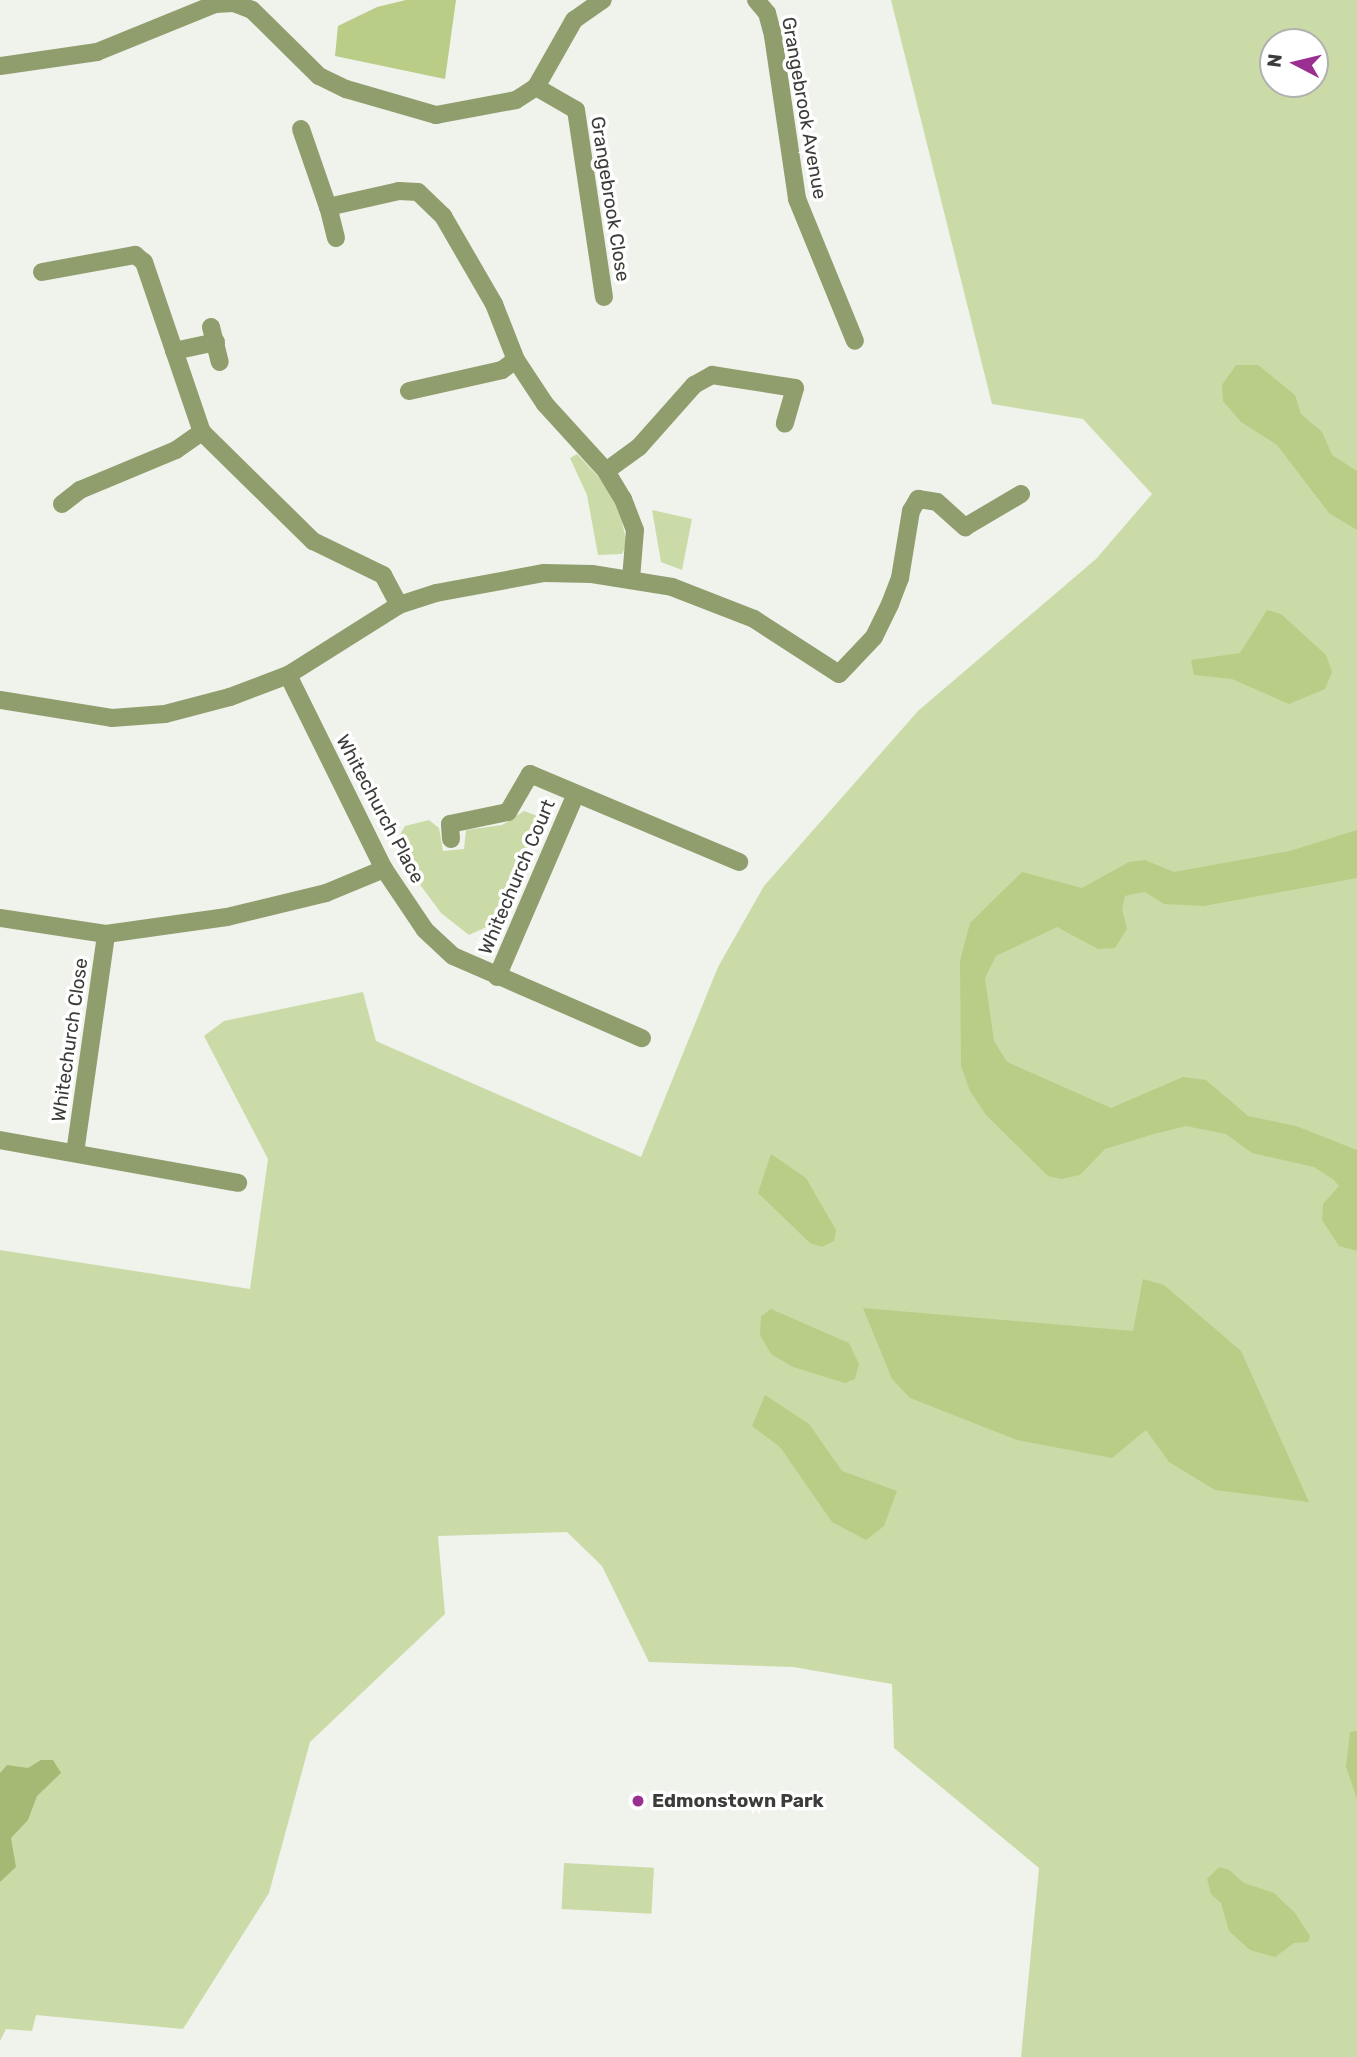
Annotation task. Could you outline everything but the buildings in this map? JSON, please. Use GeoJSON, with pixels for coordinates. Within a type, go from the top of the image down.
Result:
{"type":"FeatureCollection","features":[{"type":"Feature","properties":{"kind":"street","name":"Grangebrook Avenue"},"geometry":{"type":"LineString","coordinates":[[756,0],[767,13],[774,36],[800,208],[855,341]]}},
{"type":"Feature","properties":{"kind":"street"},"geometry":{"type":"LineString","coordinates":[[0,66],[97,52],[215,4],[234,3],[252,10],[320,76],[397,105],[436,115],[516,100],[536,87],[564,36],[590,3]]}},
{"type":"Feature","properties":{"kind":"street","name":"Grangebrook Close"},"geometry":{"type":"LineString","coordinates":[[536,87],[576,110],[604,298]]}},
{"type":"Feature","properties":{"kind":"street"},"geometry":{"type":"LineString","coordinates":[[301,129],[336,238]]}},
{"type":"Feature","properties":{"kind":"street"},"geometry":{"type":"LineString","coordinates":[[328,207],[399,191],[418,192],[443,216],[494,304],[516,360],[576,443],[606,471],[635,530],[631,579]]}},
{"type":"Feature","properties":{"kind":"street"},"geometry":{"type":"LineString","coordinates":[[42,272],[135,255],[147,269],[202,432],[313,541],[383,575],[398,605]]}},
{"type":"Feature","properties":{"kind":"street"},"geometry":{"type":"LineString","coordinates":[[174,351],[214,334],[220,362]]}},
{"type":"Feature","properties":{"kind":"street"},"geometry":{"type":"LineString","coordinates":[[408,391],[502,370],[516,360]]}},
{"type":"Feature","properties":{"kind":"street"},"geometry":{"type":"LineString","coordinates":[[606,471],[639,447],[694,385],[712,375],[795,388],[785,424]]}},
{"type":"Feature","properties":{"kind":"street"},"geometry":{"type":"LineString","coordinates":[[62,504],[80,490],[176,450],[202,432]]}},
{"type":"Feature","properties":{"kind":"street"},"geometry":{"type":"LineString","coordinates":[[0,700],[112,718],[165,714],[230,697],[288,675],[398,605],[436,593],[544,573],[631,579],[672,587],[754,619],[839,674],[854,663],[874,637],[890,604],[900,578],[911,510],[918,499],[937,502],[965,527],[1021,494]]}},
{"type":"Feature","properties":{"kind":"street","name":"Whitechurch Place"},"geometry":{"type":"LineString","coordinates":[[288,675],[384,869],[425,930],[453,956],[642,1038]]}},
{"type":"Feature","properties":{"kind":"street","name":"Whitechurch Court"},"geometry":{"type":"LineString","coordinates":[[451,839],[450,824],[508,812],[530,774],[739,862]]}},
{"type":"Feature","properties":{"kind":"street","name":"Whitechurch Court"},"geometry":{"type":"LineString","coordinates":[[497,977],[576,794]]}},
{"type":"Feature","properties":{"kind":"street"},"geometry":{"type":"LineString","coordinates":[[0,918],[106,934],[227,918],[326,893],[384,869]]}},
{"type":"Feature","properties":{"kind":"street","name":"Whitechurch Close"},"geometry":{"type":"LineString","coordinates":[[75,1153],[106,934]]}},
{"type":"Feature","properties":{"kind":"street","name":"Whitechurch Close"},"geometry":{"type":"LineString","coordinates":[[0,1140],[238,1183]]}},
{"type":"Feature","properties":{"kind":"shaded area"},"geometry":{"type":"Polygon","coordinates":[[[406,0],[456,0],[445,79],[335,56],[338,26],[377,7],[406,0]]]}},
{"type":"Feature","properties":{"kind":"shaded area"},"geometry":{"type":"Polygon","coordinates":[[[891,0],[1357,0],[1357,2057],[1021,2057],[1039,1868],[894,1748],[892,1684],[793,1667],[649,1662],[602,1566],[567,1532],[438,1536],[445,1614],[310,1742],[269,1893],[183,2029],[36,2015],[32,2031],[6,2029],[0,2041],[0,1250],[250,1289],[268,1159],[204,1036],[224,1021],[363,992],[376,1041],[641,1157],[718,967],[764,886],[918,711],[1096,559],[1152,494],[1083,419],[992,404],[891,0]]]}},
{"type":"Feature","properties":{"kind":"shaded area"},"geometry":{"type":"Polygon","coordinates":[[[1236,365],[1258,365],[1295,395],[1301,414],[1322,432],[1332,455],[1357,471],[1357,530],[1329,513],[1277,445],[1241,422],[1223,401],[1222,385],[1236,365]]]}},
{"type":"Feature","properties":{"kind":"shaded area"},"geometry":{"type":"Polygon","coordinates":[[[577,454],[604,483],[620,513],[627,544],[622,554],[598,555],[587,495],[570,458],[577,454]]]}},
{"type":"Feature","properties":{"kind":"shaded area"},"geometry":{"type":"Polygon","coordinates":[[[652,510],[692,519],[682,570],[661,562],[652,510]]]}},
{"type":"Feature","properties":{"kind":"shaded area"},"geometry":{"type":"Polygon","coordinates":[[[1267,610],[1281,614],[1326,655],[1332,672],[1325,689],[1289,704],[1232,679],[1194,675],[1191,660],[1240,653],[1267,610]]]}},
{"type":"Feature","properties":{"kind":"shaded area"},"geometry":{"type":"Polygon","coordinates":[[[524,811],[540,817],[524,858],[518,857],[514,866],[518,870],[493,924],[469,935],[441,913],[421,886],[397,840],[405,826],[429,820],[439,828],[443,851],[464,849],[466,830],[502,825],[524,811]]]}},
{"type":"Feature","properties":{"kind":"shaded area"},"geometry":{"type":"Polygon","coordinates":[[[1357,830],[1357,878],[1204,906],[1164,904],[1145,892],[1125,896],[1122,909],[1127,929],[1115,948],[1098,949],[1057,927],[996,956],[985,978],[994,1041],[1007,1062],[1111,1108],[1183,1077],[1206,1080],[1248,1116],[1296,1126],[1357,1150],[1357,1251],[1339,1246],[1322,1220],[1323,1204],[1339,1186],[1334,1180],[1314,1167],[1252,1153],[1226,1134],[1186,1126],[1154,1134],[1105,1149],[1080,1175],[1061,1179],[1048,1176],[986,1115],[970,1091],[961,1066],[960,961],[970,923],[1022,872],[1082,888],[1129,862],[1145,860],[1174,872],[1290,851],[1357,830]]]}},
{"type":"Feature","properties":{"kind":"shaded area"},"geometry":{"type":"Polygon","coordinates":[[[771,1154],[806,1178],[836,1230],[834,1241],[822,1247],[810,1243],[758,1193],[771,1154]]]}},
{"type":"Feature","properties":{"kind":"shaded area"},"geometry":{"type":"Polygon","coordinates":[[[1143,1279],[1164,1285],[1241,1351],[1309,1502],[1215,1490],[1169,1462],[1146,1430],[1112,1458],[1017,1440],[910,1398],[892,1379],[863,1308],[1133,1331],[1143,1279]]]}},
{"type":"Feature","properties":{"kind":"shaded area"},"geometry":{"type":"Polygon","coordinates":[[[771,1309],[849,1343],[859,1364],[855,1379],[845,1383],[793,1367],[771,1354],[760,1335],[761,1316],[771,1309]]]}},
{"type":"Feature","properties":{"kind":"shaded area"},"geometry":{"type":"Polygon","coordinates":[[[765,1395],[809,1424],[842,1471],[897,1491],[884,1526],[866,1540],[832,1522],[780,1447],[752,1426],[765,1395]]]}},
{"type":"Feature","properties":{"kind":"shaded area"},"geometry":{"type":"Polygon","coordinates":[[[1357,1731],[1357,1799],[1346,1767],[1350,1732],[1357,1731]]]}},
{"type":"Feature","properties":{"kind":"shaded area"},"geometry":{"type":"Polygon","coordinates":[[[41,1760],[53,1760],[61,1773],[37,1796],[28,1820],[11,1838],[16,1867],[0,1882],[0,1773],[7,1765],[28,1768],[41,1760]]]}},
{"type":"Feature","properties":{"kind":"shaded area"},"geometry":{"type":"Polygon","coordinates":[[[564,1863],[654,1868],[651,1914],[562,1909],[564,1863]]]}},
{"type":"Feature","properties":{"kind":"shaded area"},"geometry":{"type":"Polygon","coordinates":[[[1219,1867],[1229,1870],[1244,1883],[1274,1893],[1295,1913],[1310,1936],[1308,1942],[1294,1943],[1275,1957],[1250,1950],[1229,1931],[1221,1903],[1211,1894],[1207,1879],[1219,1867]]]}},
{"type":"Feature","properties":{"kind":"place","name":"Edmonstown Park"},"geometry":{"type":"Point","coordinates":[638,1801]}}]}
